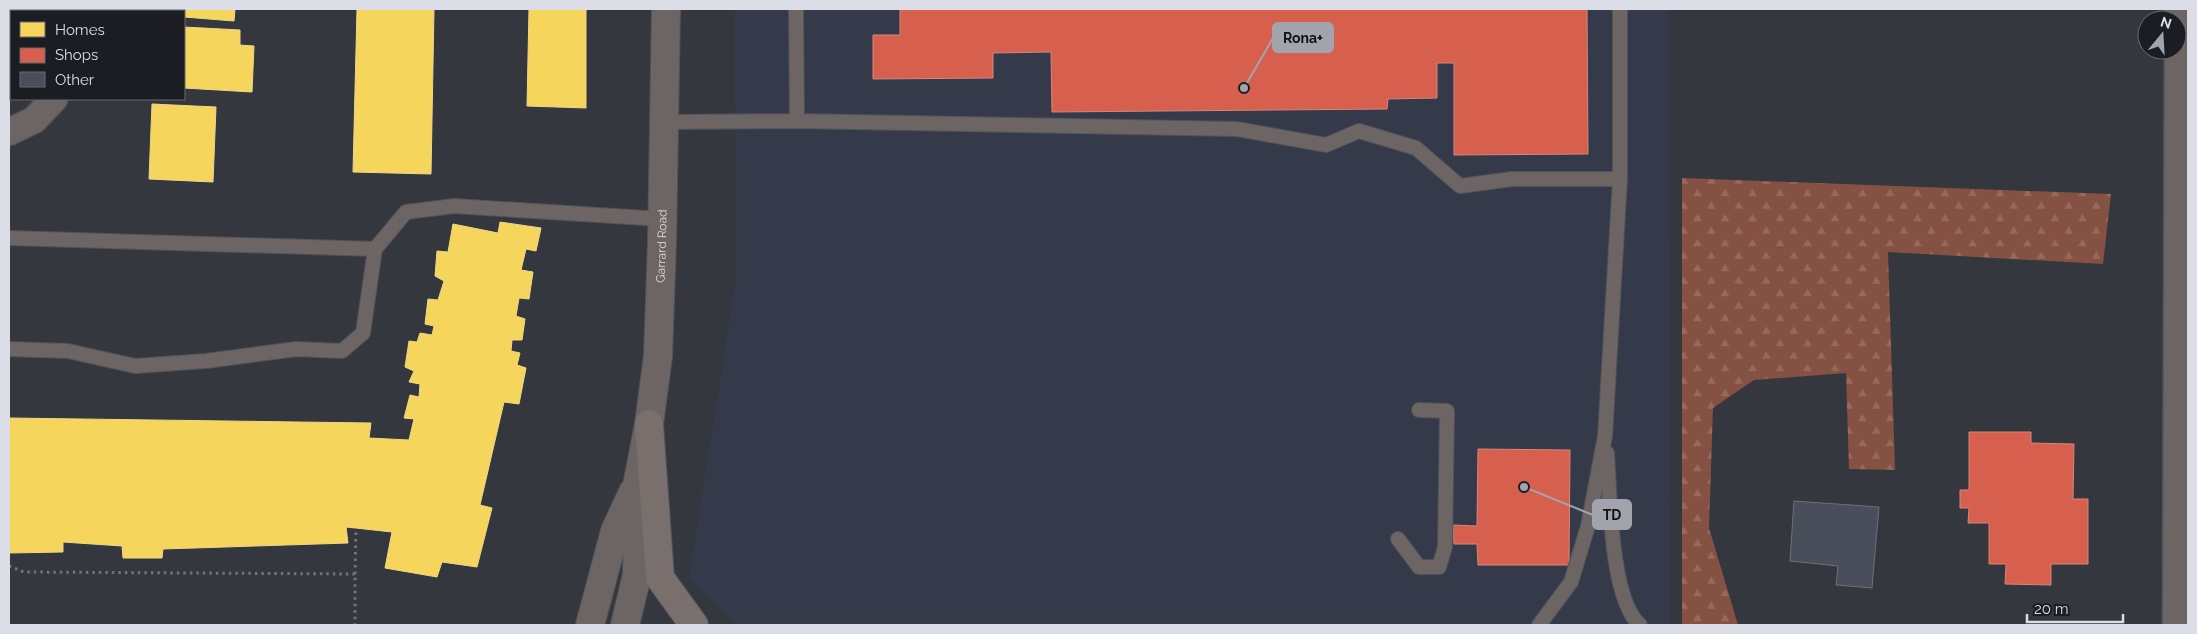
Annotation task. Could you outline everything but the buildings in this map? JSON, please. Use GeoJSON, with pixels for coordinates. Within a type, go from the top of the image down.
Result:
{"type":"FeatureCollection","features":[{"type":"Feature","properties":{"kind":"main road"},"geometry":{"type":"LineString","coordinates":[[649,424],[660,578],[694,625]]}},
{"type":"Feature","properties":{"kind":"street","name":"Garrard Road"},"geometry":{"type":"LineString","coordinates":[[626,625],[637,575],[638,481],[649,424],[658,356],[666,9]]}},
{"type":"Feature","properties":{"kind":"street"},"geometry":{"type":"LineString","coordinates":[[2176,625],[2178,9]]}},
{"type":"Feature","properties":{"kind":"street"},"geometry":{"type":"LineString","coordinates":[[9,132],[34,120],[53,100]]}},
{"type":"Feature","properties":{"kind":"street","name":"Garrard Road"},"geometry":{"type":"LineString","coordinates":[[590,625],[615,531],[638,481]]}},
{"type":"Feature","properties":{"kind":"lane"},"geometry":{"type":"LineString","coordinates":[[796,9],[797,121]]}},
{"type":"Feature","properties":{"kind":"lane"},"geometry":{"type":"LineString","coordinates":[[1539,625],[1571,582],[1588,526],[1605,436],[1620,179],[1620,9]]}},
{"type":"Feature","properties":{"kind":"lane"},"geometry":{"type":"LineString","coordinates":[[664,122],[797,121],[1237,129],[1326,144],[1359,131],[1416,148],[1460,186],[1512,179],[1620,179]]}},
{"type":"Feature","properties":{"kind":"lane"},"geometry":{"type":"LineString","coordinates":[[9,349],[68,352],[135,366],[206,361],[296,349],[342,351],[362,333],[375,249],[406,212],[454,206],[662,219]]}},
{"type":"Feature","properties":{"kind":"lane"},"geometry":{"type":"LineString","coordinates":[[9,238],[375,249]]}},
{"type":"Feature","properties":{"kind":"lane"},"geometry":{"type":"LineString","coordinates":[[1398,539],[1419,567],[1439,567],[1446,548],[1447,411],[1419,410]]}},
{"type":"Feature","properties":{"kind":"lane"},"geometry":{"type":"LineString","coordinates":[[1605,436],[1616,572],[1633,619],[1640,625]]}},
{"type":"Feature","properties":{"kind":"path"},"geometry":{"type":"LineString","coordinates":[[355,625],[356,528]]}},
{"type":"Feature","properties":{"kind":"path"},"geometry":{"type":"LineString","coordinates":[[9,566],[24,572],[355,574]]}},
{"type":"Feature","properties":{"kind":"shaded area"},"geometry":{"type":"Polygon","coordinates":[[[734,9],[1668,9],[1671,625],[736,625],[689,578],[736,279],[734,9]]]}},
{"type":"Feature","properties":{"kind":"green space"},"geometry":{"type":"Polygon","coordinates":[[[1682,178],[2111,194],[2103,264],[1888,252],[1895,470],[1849,469],[1846,373],[1754,380],[1713,408],[1709,528],[1738,625],[1682,625],[1682,178]]]}},
{"type":"Feature","properties":{"kind":"place","name":"Rona+"},"geometry":{"type":"Point","coordinates":[1244,88]}},
{"type":"Feature","properties":{"kind":"place","name":"TD"},"geometry":{"type":"Point","coordinates":[1524,487]}}]}
